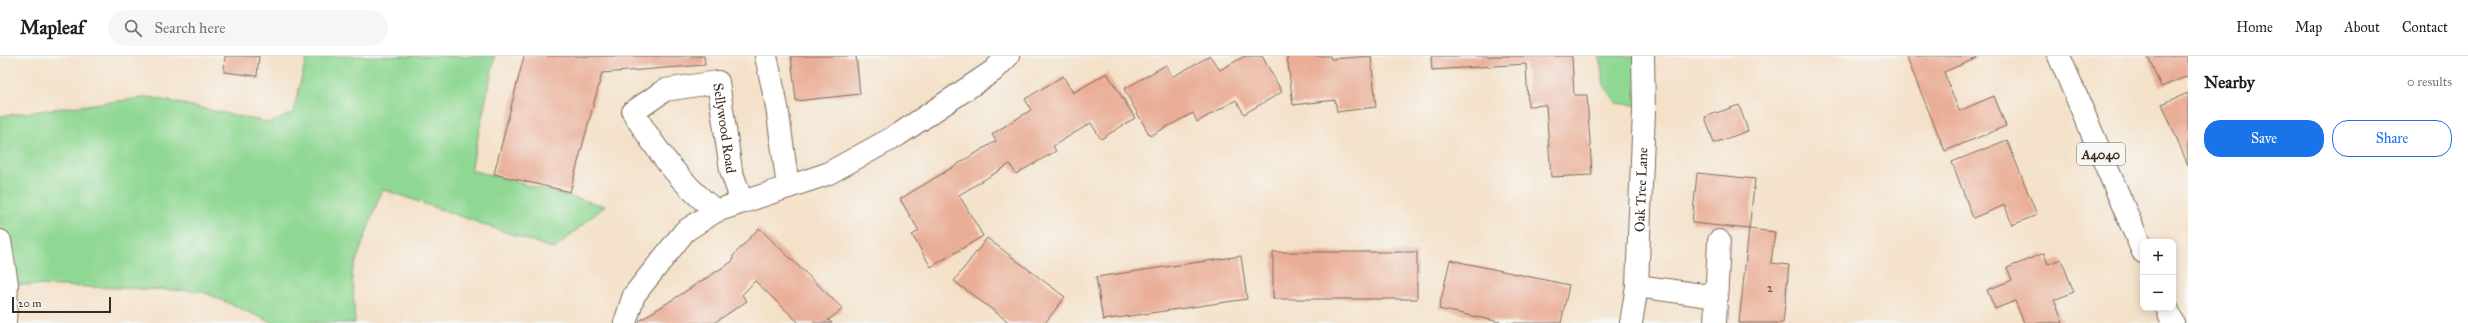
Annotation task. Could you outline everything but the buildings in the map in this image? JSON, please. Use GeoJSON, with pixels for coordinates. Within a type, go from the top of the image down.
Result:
{"type":"FeatureCollection","features":[{"type":"Feature","properties":{"kind":"main road"},"geometry":{"type":"LineString","coordinates":[[766,56],[777,108],[788,187]]}},
{"type":"Feature","properties":{"kind":"main road"},"geometry":{"type":"LineString","coordinates":[[625,323],[634,295],[686,231],[716,211],[827,174],[898,135],[993,71],[1008,56]]}},
{"type":"Feature","properties":{"kind":"main road","name":"Oak Tree Lane"},"geometry":{"type":"LineString","coordinates":[[1631,323],[1637,286],[1644,111],[1643,56]]}},
{"type":"Feature","properties":{"kind":"main road","name":"A4040"},"geometry":{"type":"LineString","coordinates":[[2059,56],[2140,245]]}},
{"type":"Feature","properties":{"kind":"main road","name":"Sellywood Road"},"geometry":{"type":"LineString","coordinates":[[716,211],[692,192],[654,146],[633,112],[665,90],[718,82],[731,170],[742,202]]}},
{"type":"Feature","properties":{"kind":"main road"},"geometry":{"type":"LineString","coordinates":[[0,241],[7,284],[5,323]]}},
{"type":"Feature","properties":{"kind":"main road"},"geometry":{"type":"LineString","coordinates":[[1715,323],[1719,241]]}},
{"type":"Feature","properties":{"kind":"main road"},"geometry":{"type":"LineString","coordinates":[[1637,286],[1717,298]]}},
{"type":"Feature","properties":{"kind":"main road"},"geometry":{"type":"LineString","coordinates":[[2168,311],[2173,323]]}},
{"type":"Feature","properties":{"kind":"green space"},"geometry":{"type":"Polygon","coordinates":[[[307,56],[495,56],[471,170],[605,206],[554,249],[382,189],[352,273],[355,323],[273,323],[201,291],[7,284],[0,239],[0,116],[150,97],[270,123],[293,113],[307,56]]]}},
{"type":"Feature","properties":{"kind":"green space"},"geometry":{"type":"Polygon","coordinates":[[[1599,56],[1640,56],[1642,106],[1616,103],[1604,85],[1599,56]]]}}]}
